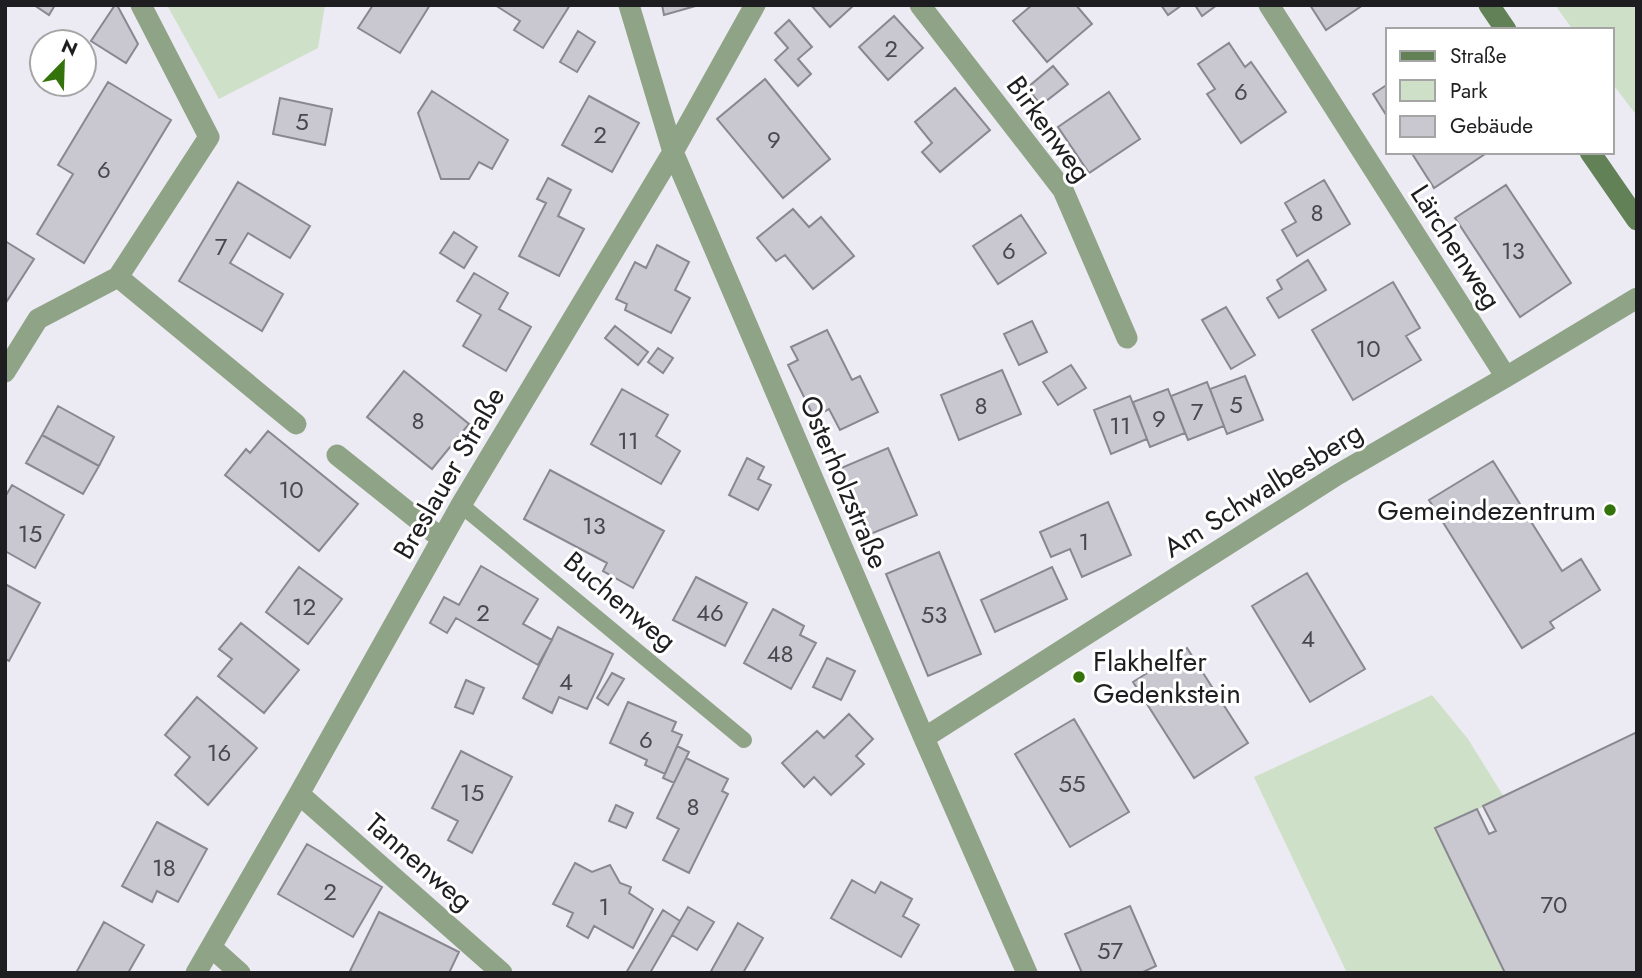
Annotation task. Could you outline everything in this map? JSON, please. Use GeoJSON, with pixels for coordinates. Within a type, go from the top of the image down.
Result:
{"type":"FeatureCollection","features":[{"type":"Feature","properties":{"kind":"street"},"geometry":{"type":"LineString","coordinates":[[5,372],[38,319],[118,277],[209,137],[141,5]]}},
{"type":"Feature","properties":{"kind":"street","name":"Osterholzstraße"},"geometry":{"type":"LineString","coordinates":[[629,5],[673,152],[1027,973]]}},
{"type":"Feature","properties":{"kind":"street","name":"Breslauer Straße"},"geometry":{"type":"LineString","coordinates":[[196,973],[461,505],[673,152],[755,5]]}},
{"type":"Feature","properties":{"kind":"street","name":"Birkenweg"},"geometry":{"type":"LineString","coordinates":[[920,5],[1063,190],[1127,338]]}},
{"type":"Feature","properties":{"kind":"street","name":"Lärchenweg"},"geometry":{"type":"LineString","coordinates":[[1269,5],[1506,377]]}},
{"type":"Feature","properties":{"kind":"street"},"geometry":{"type":"LineString","coordinates":[[1489,5],[1505,28]]}},
{"type":"Feature","properties":{"kind":"street"},"geometry":{"type":"LineString","coordinates":[[1591,154],[1637,220]]}},
{"type":"Feature","properties":{"kind":"street"},"geometry":{"type":"LineString","coordinates":[[118,277],[296,424]]}},
{"type":"Feature","properties":{"kind":"street","name":"Am Schwalbesberg"},"geometry":{"type":"LineString","coordinates":[[924,738],[1337,475],[1637,298]]}},
{"type":"Feature","properties":{"kind":"street"},"geometry":{"type":"LineString","coordinates":[[337,455],[442,539]]}},
{"type":"Feature","properties":{"kind":"street","name":"Tannenweg"},"geometry":{"type":"LineString","coordinates":[[299,794],[502,973]]}},
{"type":"Feature","properties":{"kind":"street"},"geometry":{"type":"LineString","coordinates":[[211,947],[240,973]]}},
{"type":"Feature","properties":{"kind":"lane","name":"Buchenweg"},"geometry":{"type":"LineString","coordinates":[[461,505],[744,740]]}},
{"type":"Feature","properties":{"kind":"green space"},"geometry":{"type":"Polygon","coordinates":[[[167,5],[325,5],[318,48],[219,99],[167,5]]]}},
{"type":"Feature","properties":{"kind":"green space"},"geometry":{"type":"Polygon","coordinates":[[[1555,5],[1637,5],[1637,116],[1614,86],[1614,28],[1572,28],[1555,5]]]}},
{"type":"Feature","properties":{"kind":"green space"},"geometry":{"type":"Polygon","coordinates":[[[1432,695],[1468,739],[1504,797],[1436,829],[1505,973],[1347,973],[1254,777],[1432,695]]]}},
{"type":"Feature","properties":{"kind":"building"},"geometry":{"type":"Polygon","coordinates":[[[34,5],[55,5],[49,15],[34,5]]]}},
{"type":"Feature","properties":{"kind":"building"},"geometry":{"type":"Polygon","coordinates":[[[117,5],[138,44],[126,63],[98,45],[98,30],[117,5]]]}},
{"type":"Feature","properties":{"kind":"building"},"geometry":{"type":"Polygon","coordinates":[[[373,5],[430,5],[400,53],[358,28],[373,5]]]}},
{"type":"Feature","properties":{"kind":"building"},"geometry":{"type":"Polygon","coordinates":[[[495,5],[570,5],[543,48],[514,30],[520,21],[495,5]]]}},
{"type":"Feature","properties":{"kind":"building"},"geometry":{"type":"Polygon","coordinates":[[[662,5],[699,5],[664,15],[662,5]]]}},
{"type":"Feature","properties":{"kind":"building"},"geometry":{"type":"Polygon","coordinates":[[[811,5],[854,5],[830,27],[811,5]]]}},
{"type":"Feature","properties":{"kind":"building"},"geometry":{"type":"Polygon","coordinates":[[[1032,5],[1076,5],[1092,24],[1047,62],[1013,21],[1032,5]]]}},
{"type":"Feature","properties":{"kind":"building"},"geometry":{"type":"Polygon","coordinates":[[[1161,5],[1182,5],[1168,15],[1161,5]]]}},
{"type":"Feature","properties":{"kind":"building"},"geometry":{"type":"Polygon","coordinates":[[[1195,5],[1217,5],[1202,16],[1195,5]]]}},
{"type":"Feature","properties":{"kind":"building"},"geometry":{"type":"Polygon","coordinates":[[[1310,5],[1363,5],[1326,30],[1310,5]]]}},
{"type":"Feature","properties":{"kind":"building"},"geometry":{"type":"Polygon","coordinates":[[[894,16],[923,48],[888,80],[859,47],[894,16]]]}},
{"type":"Feature","properties":{"kind":"building"},"geometry":{"type":"Polygon","coordinates":[[[789,20],[812,47],[798,59],[811,74],[798,86],[775,60],[788,48],[775,33],[789,20]]]}},
{"type":"Feature","properties":{"kind":"building"},"geometry":{"type":"Polygon","coordinates":[[[578,31],[595,42],[577,72],[560,62],[578,31]]]}},
{"type":"Feature","properties":{"kind":"building"},"geometry":{"type":"Polygon","coordinates":[[[1229,43],[1245,67],[1251,62],[1286,112],[1241,143],[1207,94],[1215,89],[1198,64],[1229,43]]]}},
{"type":"Feature","properties":{"kind":"building"},"geometry":{"type":"Polygon","coordinates":[[[1053,66],[1068,84],[1041,105],[1027,88],[1053,66]]]}},
{"type":"Feature","properties":{"kind":"building"},"geometry":{"type":"Polygon","coordinates":[[[765,79],[830,159],[783,198],[717,119],[765,79]]]}},
{"type":"Feature","properties":{"kind":"building"},"geometry":{"type":"Polygon","coordinates":[[[108,82],[171,120],[84,263],[37,234],[73,174],[58,165],[108,82]]]}},
{"type":"Feature","properties":{"kind":"building"},"geometry":{"type":"Polygon","coordinates":[[[1386,85],[1386,115],[1373,94],[1386,85]]]}},
{"type":"Feature","properties":{"kind":"building"},"geometry":{"type":"Polygon","coordinates":[[[955,88],[990,130],[940,172],[922,152],[932,143],[915,122],[955,88]]]}},
{"type":"Feature","properties":{"kind":"building"},"geometry":{"type":"Polygon","coordinates":[[[432,91],[508,140],[492,169],[479,162],[469,179],[441,179],[418,113],[432,91]]]}},
{"type":"Feature","properties":{"kind":"building"},"geometry":{"type":"Polygon","coordinates":[[[1109,92],[1140,139],[1089,173],[1058,127],[1109,92]]]}},
{"type":"Feature","properties":{"kind":"building"},"geometry":{"type":"Polygon","coordinates":[[[589,96],[639,123],[612,172],[562,145],[589,96]]]}},
{"type":"Feature","properties":{"kind":"building"},"geometry":{"type":"Polygon","coordinates":[[[280,98],[332,109],[325,145],[273,134],[280,98]]]}},
{"type":"Feature","properties":{"kind":"building"},"geometry":{"type":"Polygon","coordinates":[[[1412,154],[1485,154],[1434,188],[1412,154]]]}},
{"type":"Feature","properties":{"kind":"building"},"geometry":{"type":"Polygon","coordinates":[[[548,178],[571,190],[558,216],[584,229],[559,276],[519,256],[546,203],[537,199],[548,178]]]}},
{"type":"Feature","properties":{"kind":"building"},"geometry":{"type":"Polygon","coordinates":[[[1324,180],[1350,224],[1297,256],[1282,230],[1296,222],[1285,203],[1324,180]]]}},
{"type":"Feature","properties":{"kind":"building"},"geometry":{"type":"Polygon","coordinates":[[[238,182],[310,226],[290,258],[248,233],[230,263],[283,294],[262,331],[179,281],[238,182]]]}},
{"type":"Feature","properties":{"kind":"building"},"geometry":{"type":"Polygon","coordinates":[[[1506,185],[1571,283],[1520,317],[1455,218],[1506,185]]]}},
{"type":"Feature","properties":{"kind":"building"},"geometry":{"type":"Polygon","coordinates":[[[793,209],[809,227],[821,217],[854,256],[813,289],[785,255],[776,261],[757,238],[793,209]]]}},
{"type":"Feature","properties":{"kind":"building"},"geometry":{"type":"Polygon","coordinates":[[[1021,215],[1046,253],[998,284],[973,246],[1021,215]]]}},
{"type":"Feature","properties":{"kind":"building"},"geometry":{"type":"Polygon","coordinates":[[[454,232],[477,247],[464,268],[440,253],[454,232]]]}},
{"type":"Feature","properties":{"kind":"building"},"geometry":{"type":"Polygon","coordinates":[[[5,241],[34,259],[5,304],[5,241]]]}},
{"type":"Feature","properties":{"kind":"building"},"geometry":{"type":"Polygon","coordinates":[[[657,245],[689,262],[675,290],[690,298],[671,333],[625,310],[627,304],[616,299],[635,262],[646,268],[657,245]]]}},
{"type":"Feature","properties":{"kind":"building"},"geometry":{"type":"Polygon","coordinates":[[[1308,260],[1326,290],[1279,318],[1267,298],[1282,289],[1277,280],[1308,260]]]}},
{"type":"Feature","properties":{"kind":"building"},"geometry":{"type":"Polygon","coordinates":[[[474,273],[508,293],[499,309],[531,327],[506,371],[463,346],[481,315],[457,301],[474,273]]]}},
{"type":"Feature","properties":{"kind":"building"},"geometry":{"type":"Polygon","coordinates":[[[1393,282],[1420,328],[1406,336],[1421,360],[1353,400],[1312,330],[1393,282]]]}},
{"type":"Feature","properties":{"kind":"building"},"geometry":{"type":"Polygon","coordinates":[[[1226,307],[1255,355],[1231,369],[1202,320],[1226,307]]]}},
{"type":"Feature","properties":{"kind":"building"},"geometry":{"type":"Polygon","coordinates":[[[1032,321],[1047,352],[1019,365],[1004,334],[1032,321]]]}},
{"type":"Feature","properties":{"kind":"building"},"geometry":{"type":"Polygon","coordinates":[[[615,326],[648,352],[638,365],[605,338],[615,326]]]}},
{"type":"Feature","properties":{"kind":"building"},"geometry":{"type":"Polygon","coordinates":[[[827,330],[852,380],[860,376],[878,412],[840,430],[829,409],[814,417],[788,365],[798,360],[791,347],[827,330]]]}},
{"type":"Feature","properties":{"kind":"building"},"geometry":{"type":"Polygon","coordinates":[[[658,348],[673,358],[663,373],[648,362],[658,348]]]}},
{"type":"Feature","properties":{"kind":"building"},"geometry":{"type":"Polygon","coordinates":[[[1071,365],[1086,388],[1058,405],[1043,382],[1071,365]]]}},
{"type":"Feature","properties":{"kind":"building"},"geometry":{"type":"Polygon","coordinates":[[[1002,370],[1021,414],[959,440],[941,395],[1002,370]]]}},
{"type":"Feature","properties":{"kind":"building"},"geometry":{"type":"Polygon","coordinates":[[[404,371],[469,424],[432,469],[367,417],[404,371]]]}},
{"type":"Feature","properties":{"kind":"building"},"geometry":{"type":"Polygon","coordinates":[[[1245,376],[1263,420],[1227,434],[1210,389],[1245,376]]]}},
{"type":"Feature","properties":{"kind":"building"},"geometry":{"type":"Polygon","coordinates":[[[1207,382],[1224,426],[1188,440],[1171,396],[1207,382]]]}},
{"type":"Feature","properties":{"kind":"building"},"geometry":{"type":"Polygon","coordinates":[[[622,389],[668,415],[656,436],[680,451],[661,484],[591,444],[622,389]]]}},
{"type":"Feature","properties":{"kind":"building"},"geometry":{"type":"Polygon","coordinates":[[[1168,389],[1185,433],[1150,447],[1133,402],[1168,389]]]}},
{"type":"Feature","properties":{"kind":"building"},"geometry":{"type":"Polygon","coordinates":[[[1130,396],[1147,439],[1111,454],[1094,410],[1130,396]]]}},
{"type":"Feature","properties":{"kind":"building"},"geometry":{"type":"Polygon","coordinates":[[[58,406],[114,437],[99,466],[42,435],[58,406]]]}},
{"type":"Feature","properties":{"kind":"building"},"geometry":{"type":"Polygon","coordinates":[[[268,431],[358,504],[319,551],[225,475],[246,449],[250,453],[268,431]]]}},
{"type":"Feature","properties":{"kind":"building"},"geometry":{"type":"Polygon","coordinates":[[[42,435],[99,466],[83,494],[26,463],[42,435]]]}},
{"type":"Feature","properties":{"kind":"building"},"geometry":{"type":"Polygon","coordinates":[[[888,448],[917,515],[868,535],[839,469],[888,448]]]}},
{"type":"Feature","properties":{"kind":"building"},"geometry":{"type":"Polygon","coordinates":[[[747,458],[764,467],[758,479],[771,485],[758,510],[729,495],[747,458]]]}},
{"type":"Feature","properties":{"kind":"building"},"geometry":{"type":"Polygon","coordinates":[[[1493,461],[1562,571],[1581,559],[1600,590],[1550,622],[1554,628],[1522,648],[1429,500],[1493,461]]]}},
{"type":"Feature","properties":{"kind":"building"},"geometry":{"type":"Polygon","coordinates":[[[550,470],[664,531],[633,588],[603,571],[607,563],[524,519],[550,470]]]}},
{"type":"Feature","properties":{"kind":"building"},"geometry":{"type":"Polygon","coordinates":[[[12,485],[64,515],[35,568],[5,551],[5,497],[12,485]]]}},
{"type":"Feature","properties":{"kind":"building"},"geometry":{"type":"Polygon","coordinates":[[[1108,502],[1131,555],[1082,577],[1070,549],[1051,557],[1040,532],[1108,502]]]}},
{"type":"Feature","properties":{"kind":"building"},"geometry":{"type":"Polygon","coordinates":[[[939,552],[981,654],[928,676],[886,574],[939,552]]]}},
{"type":"Feature","properties":{"kind":"building"},"geometry":{"type":"Polygon","coordinates":[[[481,566],[538,599],[523,624],[552,640],[538,665],[456,618],[447,633],[430,623],[444,597],[459,605],[481,566]]]}},
{"type":"Feature","properties":{"kind":"building"},"geometry":{"type":"Polygon","coordinates":[[[299,567],[342,599],[308,644],[266,612],[299,567]]]}},
{"type":"Feature","properties":{"kind":"building"},"geometry":{"type":"Polygon","coordinates":[[[1052,567],[1067,599],[995,632],[981,600],[1052,567]]]}},
{"type":"Feature","properties":{"kind":"building"},"geometry":{"type":"Polygon","coordinates":[[[1307,573],[1365,669],[1310,702],[1252,606],[1307,573]]]}},
{"type":"Feature","properties":{"kind":"building"},"geometry":{"type":"Polygon","coordinates":[[[696,577],[747,603],[725,646],[673,620],[696,577]]]}},
{"type":"Feature","properties":{"kind":"building"},"geometry":{"type":"Polygon","coordinates":[[[5,584],[40,603],[9,661],[5,659],[5,584]]]}},
{"type":"Feature","properties":{"kind":"building"},"geometry":{"type":"Polygon","coordinates":[[[773,609],[804,626],[800,635],[816,643],[791,689],[744,663],[773,609]]]}},
{"type":"Feature","properties":{"kind":"building"},"geometry":{"type":"Polygon","coordinates":[[[241,623],[299,670],[264,713],[218,676],[232,659],[219,649],[241,623]]]}},
{"type":"Feature","properties":{"kind":"building"},"geometry":{"type":"Polygon","coordinates":[[[558,627],[613,654],[587,709],[559,697],[552,713],[523,698],[558,627]]]}},
{"type":"Feature","properties":{"kind":"building"},"geometry":{"type":"Polygon","coordinates":[[[1187,648],[1248,743],[1194,778],[1133,682],[1187,648]]]}},
{"type":"Feature","properties":{"kind":"building"},"geometry":{"type":"Polygon","coordinates":[[[827,658],[855,671],[841,700],[813,687],[827,658]]]}},
{"type":"Feature","properties":{"kind":"building"},"geometry":{"type":"Polygon","coordinates":[[[612,673],[624,679],[608,705],[597,698],[612,673]]]}},
{"type":"Feature","properties":{"kind":"building"},"geometry":{"type":"Polygon","coordinates":[[[466,680],[484,688],[473,714],[455,707],[466,680]]]}},
{"type":"Feature","properties":{"kind":"building"},"geometry":{"type":"Polygon","coordinates":[[[197,697],[257,748],[208,805],[175,775],[190,757],[165,735],[197,697]]]}},
{"type":"Feature","properties":{"kind":"building"},"geometry":{"type":"Polygon","coordinates":[[[628,702],[676,722],[672,731],[682,735],[665,774],[645,765],[647,760],[610,743],[628,702]]]}},
{"type":"Feature","properties":{"kind":"building"},"geometry":{"type":"Polygon","coordinates":[[[849,714],[873,739],[856,756],[864,764],[831,795],[814,777],[804,787],[782,763],[817,731],[824,738],[849,714]]]}},
{"type":"Feature","properties":{"kind":"building"},"geometry":{"type":"Polygon","coordinates":[[[1074,719],[1129,812],[1070,847],[1015,754],[1074,719]]]}},
{"type":"Feature","properties":{"kind":"building"},"geometry":{"type":"Polygon","coordinates":[[[1637,732],[1637,973],[1505,973],[1435,828],[1477,809],[1489,834],[1496,831],[1483,806],[1637,732]]]}},
{"type":"Feature","properties":{"kind":"building"},"geometry":{"type":"Polygon","coordinates":[[[677,746],[689,752],[674,783],[663,778],[677,746]]]}},
{"type":"Feature","properties":{"kind":"building"},"geometry":{"type":"Polygon","coordinates":[[[461,751],[512,777],[472,853],[448,840],[458,821],[432,808],[461,751]]]}},
{"type":"Feature","properties":{"kind":"building"},"geometry":{"type":"Polygon","coordinates":[[[686,758],[728,779],[722,791],[728,794],[689,873],[663,860],[679,829],[657,818],[686,758]]]}},
{"type":"Feature","properties":{"kind":"building"},"geometry":{"type":"Polygon","coordinates":[[[616,805],[633,813],[626,828],[609,821],[616,805]]]}},
{"type":"Feature","properties":{"kind":"building"},"geometry":{"type":"Polygon","coordinates":[[[157,822],[207,849],[178,902],[157,891],[152,902],[122,886],[157,822]]]}},
{"type":"Feature","properties":{"kind":"building"},"geometry":{"type":"Polygon","coordinates":[[[307,844],[382,887],[353,937],[278,894],[307,844]]]}},
{"type":"Feature","properties":{"kind":"building"},"geometry":{"type":"Polygon","coordinates":[[[575,863],[592,872],[610,865],[620,883],[631,887],[629,893],[653,909],[633,948],[594,926],[588,938],[567,926],[573,913],[553,904],[575,863]]]}},
{"type":"Feature","properties":{"kind":"building"},"geometry":{"type":"Polygon","coordinates":[[[852,880],[875,893],[881,882],[912,899],[903,916],[919,925],[901,957],[831,918],[852,880]]]}},
{"type":"Feature","properties":{"kind":"building"},"geometry":{"type":"Polygon","coordinates":[[[1130,906],[1156,966],[1141,973],[1082,973],[1065,934],[1130,906]]]}},
{"type":"Feature","properties":{"kind":"building"},"geometry":{"type":"Polygon","coordinates":[[[688,907],[714,922],[697,950],[672,935],[688,907]]]}},
{"type":"Feature","properties":{"kind":"building"},"geometry":{"type":"Polygon","coordinates":[[[663,910],[680,921],[650,973],[626,973],[663,910]]]}},
{"type":"Feature","properties":{"kind":"building"},"geometry":{"type":"Polygon","coordinates":[[[379,912],[459,952],[449,973],[350,971],[379,912]]]}},
{"type":"Feature","properties":{"kind":"building"},"geometry":{"type":"Polygon","coordinates":[[[104,922],[144,945],[128,973],[76,973],[104,922]]]}},
{"type":"Feature","properties":{"kind":"building"},"geometry":{"type":"Polygon","coordinates":[[[738,923],[763,938],[743,973],[710,973],[738,923]]]}},
{"type":"Feature","properties":{"kind":"place","name":"Gemeindezentrum"},"geometry":{"type":"Point","coordinates":[1610,510]}},
{"type":"Feature","properties":{"kind":"place","name":"Flakhelfer Gedenkstein"},"geometry":{"type":"Point","coordinates":[1079,677]}}]}
